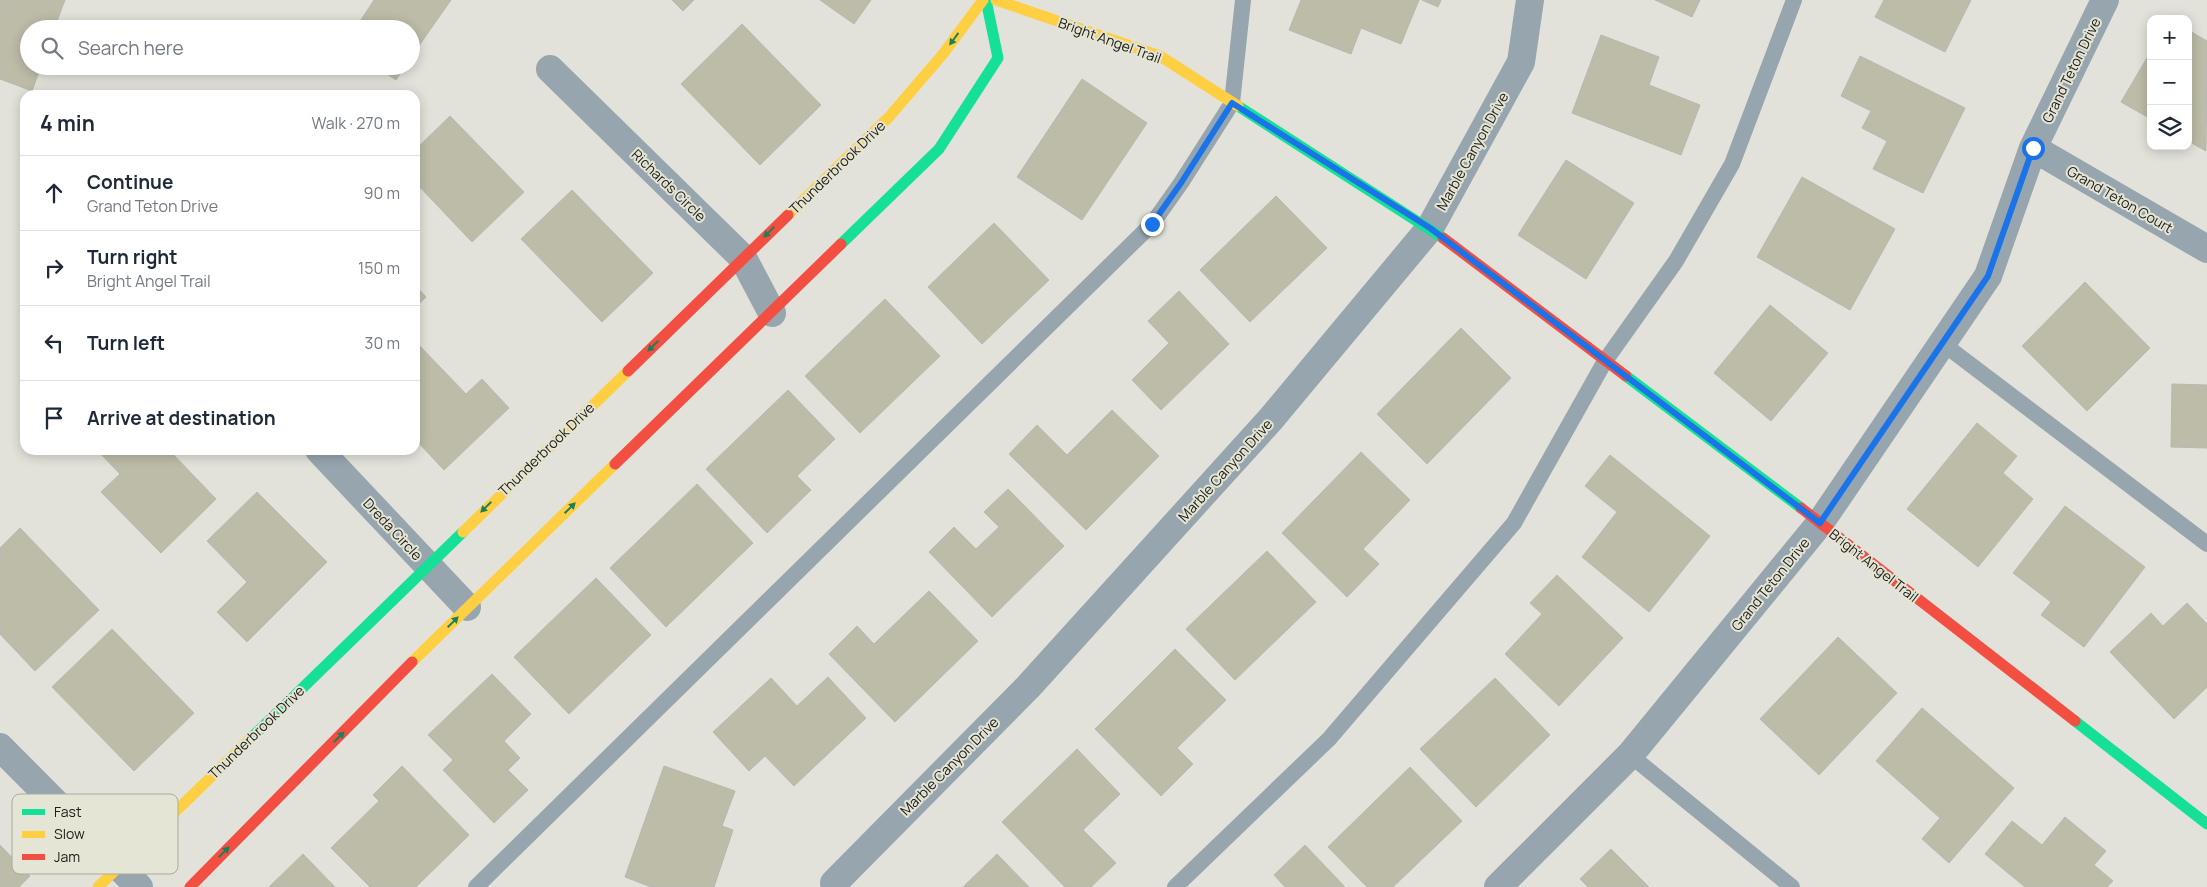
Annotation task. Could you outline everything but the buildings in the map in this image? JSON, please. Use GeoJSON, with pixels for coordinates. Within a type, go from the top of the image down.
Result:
{"type":"FeatureCollection","features":[{"type":"Feature","properties":{"kind":"street","name":"Thunderbrook Drive"},"geometry":{"type":"LineString","coordinates":[[178,808],[889,117],[943,54],[984,0]]}},
{"type":"Feature","properties":{"kind":"street","name":"Thunderbrook Drive"},"geometry":{"type":"LineString","coordinates":[[190,887],[467,607],[939,149],[998,58],[984,0]]}},
{"type":"Feature","properties":{"kind":"street","name":"Bright Angel Trail"},"geometry":{"type":"LineString","coordinates":[[996,0],[1160,56],[1430,228],[1820,523],[2207,824]]}},
{"type":"Feature","properties":{"kind":"street","name":"Marble Canyon Drive"},"geometry":{"type":"LineString","coordinates":[[834,883],[1028,687],[1270,420],[1430,228],[1521,62],[1530,0]]}},
{"type":"Feature","properties":{"kind":"street","name":"Grand Teton Drive"},"geometry":{"type":"LineString","coordinates":[[1498,887],[1630,755],[1820,523],[1988,276],[2033,148],[2105,0]]}},
{"type":"Feature","properties":{"kind":"street","name":"Richards Circle"},"geometry":{"type":"LineString","coordinates":[[550,69],[743,258],[772,313]]}},
{"type":"Feature","properties":{"kind":"street","name":"Grand Teton Court"},"geometry":{"type":"LineString","coordinates":[[2033,148],[2207,249]]}},
{"type":"Feature","properties":{"kind":"street","name":"Dreda Circle"},"geometry":{"type":"LineString","coordinates":[[324,455],[467,607]]}},
{"type":"Feature","properties":{"kind":"street"},"geometry":{"type":"LineString","coordinates":[[0,747],[46,794]]}},
{"type":"Feature","properties":{"kind":"street","name":"Thunderbrook Drive"},"geometry":{"type":"LineString","coordinates":[[98,887],[111,874]]}},
{"type":"Feature","properties":{"kind":"street"},"geometry":{"type":"LineString","coordinates":[[125,874],[139,887]]}},
{"type":"Feature","properties":{"kind":"lane"},"geometry":{"type":"LineString","coordinates":[[476,887],[1152,224],[1181,183],[1232,103],[1243,0]]}},
{"type":"Feature","properties":{"kind":"lane"},"geometry":{"type":"LineString","coordinates":[[1175,887],[1329,739],[1514,524],[1605,361],[1676,261],[1732,164],[1794,0]]}},
{"type":"Feature","properties":{"kind":"lane"},"geometry":{"type":"LineString","coordinates":[[1942,343],[2207,544]]}},
{"type":"Feature","properties":{"kind":"lane"},"geometry":{"type":"LineString","coordinates":[[1630,755],[1792,887]]}},
{"type":"Feature","properties":{"kind":"traffic: fast"},"geometry":{"type":"LineString","coordinates":[[841,244],[939,149],[998,58],[986,0]]}},
{"type":"Feature","properties":{"kind":"traffic: fast"},"geometry":{"type":"LineString","coordinates":[[1238,106],[1443,238]]}},
{"type":"Feature","properties":{"kind":"traffic: fast"},"geometry":{"type":"LineString","coordinates":[[1626,376],[1801,508]]}},
{"type":"Feature","properties":{"kind":"traffic: fast"},"geometry":{"type":"LineString","coordinates":[[249,740],[463,532]]}},
{"type":"Feature","properties":{"kind":"traffic: fast"},"geometry":{"type":"LineString","coordinates":[[2075,721],[2207,824]]}},
{"type":"Feature","properties":{"kind":"traffic: slow"},"geometry":{"type":"LineString","coordinates":[[788,215],[889,117],[943,54],[983,0]]}},
{"type":"Feature","properties":{"kind":"traffic: slow"},"geometry":{"type":"LineString","coordinates":[[996,0],[1160,56],[1238,106]]}},
{"type":"Feature","properties":{"kind":"traffic: slow"},"geometry":{"type":"LineString","coordinates":[[463,532],[628,371]]}},
{"type":"Feature","properties":{"kind":"traffic: slow"},"geometry":{"type":"LineString","coordinates":[[412,662],[615,464]]}},
{"type":"Feature","properties":{"kind":"traffic: slow"},"geometry":{"type":"LineString","coordinates":[[178,809],[249,740]]}},
{"type":"Feature","properties":{"kind":"traffic: slow"},"geometry":{"type":"LineString","coordinates":[[98,887],[111,874]]}},
{"type":"Feature","properties":{"kind":"traffic: jam"},"geometry":{"type":"LineString","coordinates":[[628,371],[788,215]]}},
{"type":"Feature","properties":{"kind":"traffic: jam"},"geometry":{"type":"LineString","coordinates":[[1443,238],[1626,376]]}},
{"type":"Feature","properties":{"kind":"traffic: jam"},"geometry":{"type":"LineString","coordinates":[[615,464],[841,244]]}},
{"type":"Feature","properties":{"kind":"traffic: jam"},"geometry":{"type":"LineString","coordinates":[[1801,508],[2075,721]]}},
{"type":"Feature","properties":{"kind":"traffic: jam"},"geometry":{"type":"LineString","coordinates":[[190,887],[412,662]]}},
{"type":"Feature","properties":{"kind":"route"},"geometry":{"type":"LineString","coordinates":[[1152,224],[1181,183],[1232,103],[1430,228],[1820,523],[1988,276],[2033,148]]}}]}
